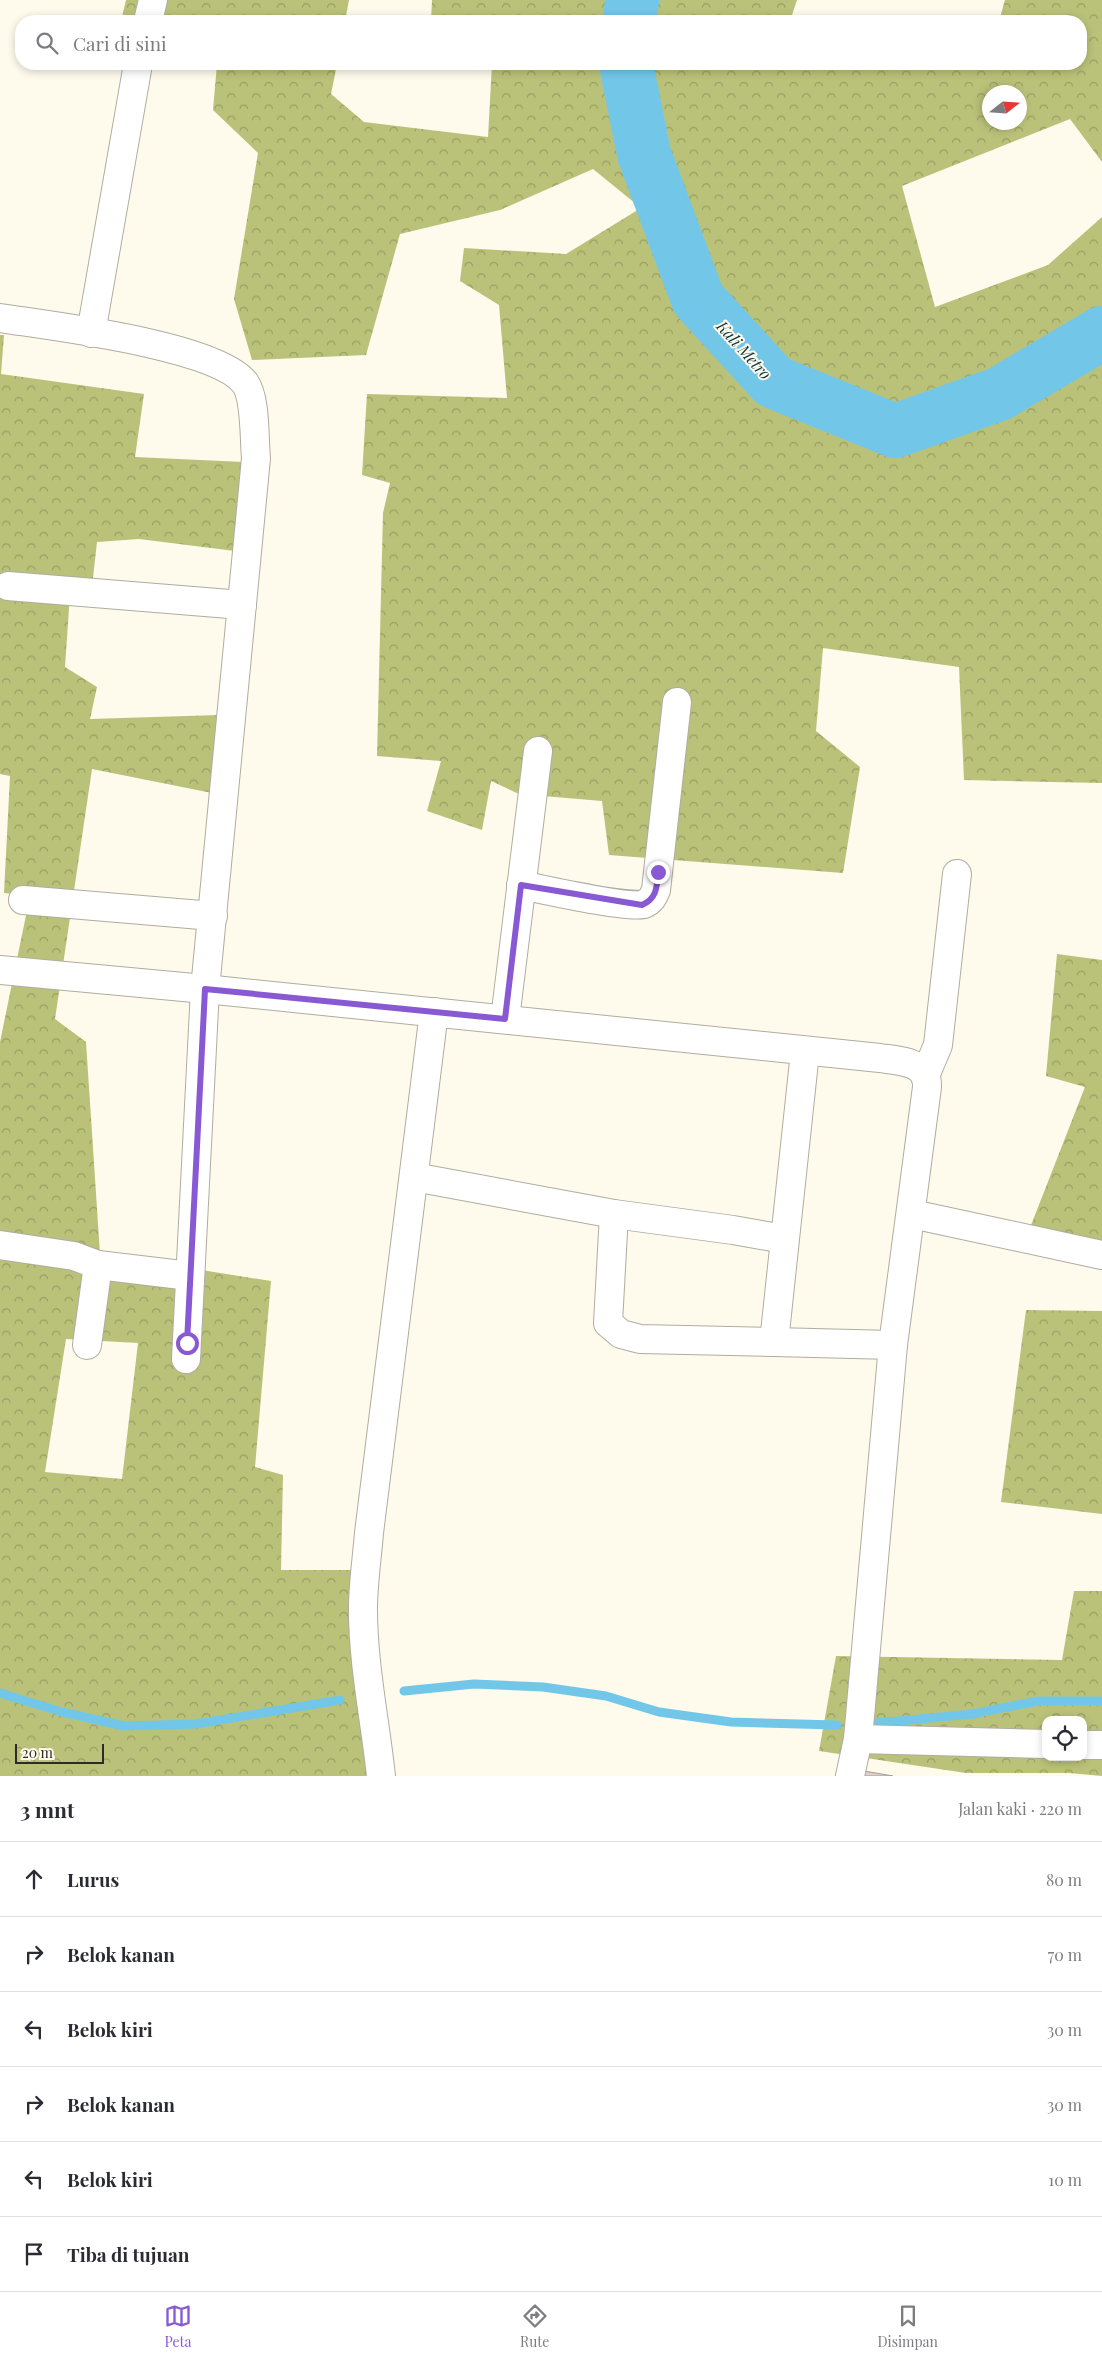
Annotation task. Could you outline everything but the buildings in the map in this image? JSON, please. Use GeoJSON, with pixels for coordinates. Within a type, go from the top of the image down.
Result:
{"type":"FeatureCollection","features":[{"type":"Feature","properties":{"kind":"street"},"geometry":{"type":"LineString","coordinates":[[149,15],[153,0]]}},
{"type":"Feature","properties":{"kind":"street"},"geometry":{"type":"LineString","coordinates":[[91,333],[137,70]]}},
{"type":"Feature","properties":{"kind":"street"},"geometry":{"type":"LineString","coordinates":[[0,318],[158,346],[209,360],[234,373],[246,385],[253,414],[256,458],[205,989],[186,1359]]}},
{"type":"Feature","properties":{"kind":"street"},"geometry":{"type":"LineString","coordinates":[[8,586],[242,605]]}},
{"type":"Feature","properties":{"kind":"street"},"geometry":{"type":"LineString","coordinates":[[521,885],[615,902],[642,905],[652,900],[656,890],[677,702]]}},
{"type":"Feature","properties":{"kind":"street"},"geometry":{"type":"LineString","coordinates":[[505,1019],[538,751]]}},
{"type":"Feature","properties":{"kind":"street"},"geometry":{"type":"LineString","coordinates":[[925,1076],[938,1044],[957,874]]}},
{"type":"Feature","properties":{"kind":"street"},"geometry":{"type":"LineString","coordinates":[[23,900],[213,916]]}},
{"type":"Feature","properties":{"kind":"street"},"geometry":{"type":"LineString","coordinates":[[0,970],[880,1058],[914,1064],[919,1067],[925,1076],[927,1087],[912,1214],[893,1345],[854,1759],[1042,1744]]}},
{"type":"Feature","properties":{"kind":"street"},"geometry":{"type":"LineString","coordinates":[[381,1776],[377,1735],[367,1680],[363,1608],[370,1533],[434,1012]]}},
{"type":"Feature","properties":{"kind":"street"},"geometry":{"type":"LineString","coordinates":[[774,1342],[805,1052]]}},
{"type":"Feature","properties":{"kind":"street"},"geometry":{"type":"LineString","coordinates":[[414,1177],[614,1214],[784,1239]]}},
{"type":"Feature","properties":{"kind":"street"},"geometry":{"type":"LineString","coordinates":[[614,1214],[608,1323],[621,1334],[640,1339],[893,1345]]}},
{"type":"Feature","properties":{"kind":"street"},"geometry":{"type":"LineString","coordinates":[[912,1214],[1102,1256]]}},
{"type":"Feature","properties":{"kind":"street"},"geometry":{"type":"LineString","coordinates":[[0,1245],[74,1256],[98,1265],[190,1276]]}},
{"type":"Feature","properties":{"kind":"street"},"geometry":{"type":"LineString","coordinates":[[87,1345],[98,1265]]}},
{"type":"Feature","properties":{"kind":"green space"},"geometry":{"type":"Polygon","coordinates":[[[126,0],[349,0],[346,15],[122,15],[126,0]]]}},
{"type":"Feature","properties":{"kind":"green space"},"geometry":{"type":"Polygon","coordinates":[[[432,0],[797,0],[792,15],[431,15],[432,0]]]}},
{"type":"Feature","properties":{"kind":"green space"},"geometry":{"type":"Polygon","coordinates":[[[1005,0],[1102,0],[1102,162],[1070,119],[902,186],[935,307],[1048,265],[1102,217],[1102,783],[964,780],[959,667],[823,648],[816,731],[860,767],[843,873],[609,855],[602,801],[519,794],[491,781],[482,830],[427,811],[441,761],[377,756],[383,513],[390,483],[362,475],[367,394],[507,398],[499,305],[460,281],[464,248],[566,254],[641,208],[593,169],[500,210],[400,234],[366,355],[252,360],[234,299],[258,153],[213,110],[216,70],[336,70],[331,94],[364,122],[488,137],[492,70],[1087,70],[1087,15],[1001,15],[1005,0]]]}},
{"type":"Feature","properties":{"kind":"green space"},"geometry":{"type":"Polygon","coordinates":[[[0,335],[4,335],[1,374],[144,394],[135,457],[243,462],[235,551],[139,539],[97,542],[91,595],[70,594],[65,667],[97,687],[90,719],[219,715],[212,793],[92,769],[55,1019],[86,1042],[100,1254],[271,1281],[255,1467],[283,1475],[281,1570],[355,1570],[370,1776],[0,1776],[0,1042],[30,896],[4,893],[10,776],[0,774],[0,335]],[[66,1339],[45,1472],[122,1479],[138,1343],[66,1339]]]}},
{"type":"Feature","properties":{"kind":"green space"},"geometry":{"type":"Polygon","coordinates":[[[1057,954],[1102,960],[1102,1255],[1026,1238],[1085,1087],[1046,1076],[1057,954]]]}},
{"type":"Feature","properties":{"kind":"green space"},"geometry":{"type":"Polygon","coordinates":[[[1026,1310],[1102,1311],[1102,1514],[1001,1502],[1026,1310]]]}},
{"type":"Feature","properties":{"kind":"green space"},"geometry":{"type":"Polygon","coordinates":[[[1074,1591],[1102,1591],[1102,1776],[1069,1773],[966,1773],[819,1751],[836,1656],[1062,1660],[1074,1591]]]}},
{"type":"Feature","properties":{"kind":"waterway","name":"Kali Metro"},"geometry":{"type":"LineString","coordinates":[[631,15],[632,0]]}},
{"type":"Feature","properties":{"kind":"waterway","name":"Kali Metro"},"geometry":{"type":"LineString","coordinates":[[627,70],[644,154],[698,299],[774,382],[895,431],[999,394],[1102,333]]}},
{"type":"Feature","properties":{"kind":"waterway"},"geometry":{"type":"LineString","coordinates":[[404,1691],[474,1684],[543,1687],[606,1696],[659,1712],[731,1722],[837,1725]]}},
{"type":"Feature","properties":{"kind":"waterway"},"geometry":{"type":"LineString","coordinates":[[0,1693],[62,1712],[124,1726],[196,1724],[340,1700]]}},
{"type":"Feature","properties":{"kind":"waterway"},"geometry":{"type":"LineString","coordinates":[[877,1723],[972,1714],[1038,1701],[1102,1701]]}},
{"type":"Feature","properties":{"kind":"route"},"geometry":{"type":"LineString","coordinates":[[187,1343],[205,989],[505,1019],[521,885],[642,905],[652,900],[656,890],[658,872]]}}]}
